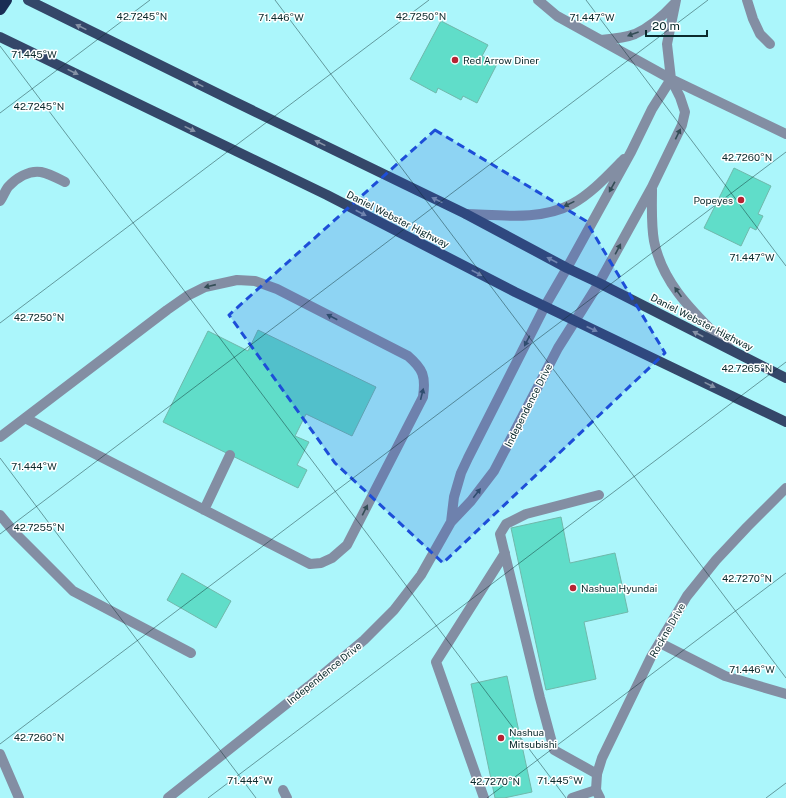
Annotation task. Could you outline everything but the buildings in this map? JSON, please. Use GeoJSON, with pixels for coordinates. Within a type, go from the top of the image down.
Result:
{"type":"FeatureCollection","features":[{"type":"Feature","properties":{"kind":"highway"},"geometry":{"type":"LineString","coordinates":[[0,9],[6,0]]}},
{"type":"Feature","properties":{"kind":"main road","name":"Daniel Webster Highway"},"geometry":{"type":"LineString","coordinates":[[28,0],[466,214],[567,268],[600,283],[786,378]]}},
{"type":"Feature","properties":{"kind":"main road","name":"Daniel Webster Highway"},"geometry":{"type":"LineString","coordinates":[[0,37],[327,195],[515,292],[786,422]]}},
{"type":"Feature","properties":{"kind":"street"},"geometry":{"type":"LineString","coordinates":[[538,0],[557,16],[671,79],[786,134]]}},
{"type":"Feature","properties":{"kind":"street"},"geometry":{"type":"LineString","coordinates":[[747,0],[760,34],[770,44]]}},
{"type":"Feature","properties":{"kind":"street"},"geometry":{"type":"LineString","coordinates":[[601,40],[620,38],[635,34],[663,16],[676,2]]}},
{"type":"Feature","properties":{"kind":"street"},"geometry":{"type":"LineString","coordinates":[[671,79],[667,44],[676,2]]}},
{"type":"Feature","properties":{"kind":"street","name":"Independence Drive"},"geometry":{"type":"LineString","coordinates":[[451,522],[454,496],[461,473],[468,458],[545,306],[631,152],[652,109],[671,79]]}},
{"type":"Feature","properties":{"kind":"street","name":"Independence Drive"},"geometry":{"type":"LineString","coordinates":[[168,798],[309,686],[364,640],[394,610],[421,575],[451,522],[471,501],[494,471],[558,348],[600,283],[652,187],[682,125],[685,112],[680,97],[671,79]]}},
{"type":"Feature","properties":{"kind":"street"},"geometry":{"type":"LineString","coordinates":[[466,214],[529,216],[558,210],[573,203],[592,190],[631,152]]}},
{"type":"Feature","properties":{"kind":"street"},"geometry":{"type":"LineString","coordinates":[[0,201],[8,187],[27,173],[40,172],[65,182]]}},
{"type":"Feature","properties":{"kind":"street"},"geometry":{"type":"LineString","coordinates":[[652,187],[652,220],[654,241],[659,258],[670,282],[682,299],[733,351]]}},
{"type":"Feature","properties":{"kind":"street"},"geometry":{"type":"LineString","coordinates":[[0,437],[167,310],[187,296],[204,287],[237,280],[255,281],[277,289],[408,356],[417,363],[424,376],[422,397],[348,545],[332,558],[320,563],[310,564],[25,418]]}},
{"type":"Feature","properties":{"kind":"street"},"geometry":{"type":"LineString","coordinates":[[204,510],[230,455]]}},
{"type":"Feature","properties":{"kind":"street","name":"Rockne Drive"},"geometry":{"type":"LineString","coordinates":[[598,794],[597,774],[610,739],[651,657],[687,596],[716,560],[786,488]]}},
{"type":"Feature","properties":{"kind":"street"},"geometry":{"type":"LineString","coordinates":[[597,774],[554,750],[500,534],[506,524],[526,514],[599,495]]}},
{"type":"Feature","properties":{"kind":"street"},"geometry":{"type":"LineString","coordinates":[[0,515],[15,533],[74,591],[191,653]]}},
{"type":"Feature","properties":{"kind":"street"},"geometry":{"type":"LineString","coordinates":[[484,798],[436,662],[504,553]]}},
{"type":"Feature","properties":{"kind":"street"},"geometry":{"type":"LineString","coordinates":[[660,642],[725,676],[786,694]]}},
{"type":"Feature","properties":{"kind":"street"},"geometry":{"type":"LineString","coordinates":[[0,754],[19,798]]}},
{"type":"Feature","properties":{"kind":"street"},"geometry":{"type":"LineString","coordinates":[[572,798],[598,794]]}},
{"type":"Feature","properties":{"kind":"highlighted area"},"geometry":{"type":"Polygon","coordinates":[[[435,130],[586,221],[665,353],[443,563],[335,463],[229,315],[435,130]]]}},
{"type":"Feature","properties":{"kind":"place","name":"Red Arrow Diner"},"geometry":{"type":"Point","coordinates":[455,60]}},
{"type":"Feature","properties":{"kind":"place","name":"Popeyes"},"geometry":{"type":"Point","coordinates":[741,200]}},
{"type":"Feature","properties":{"kind":"place","name":"Nashua Hyundai"},"geometry":{"type":"Point","coordinates":[573,588]}},
{"type":"Feature","properties":{"kind":"place","name":"Nashua Mitsubishi"},"geometry":{"type":"Point","coordinates":[501,738]}}]}
